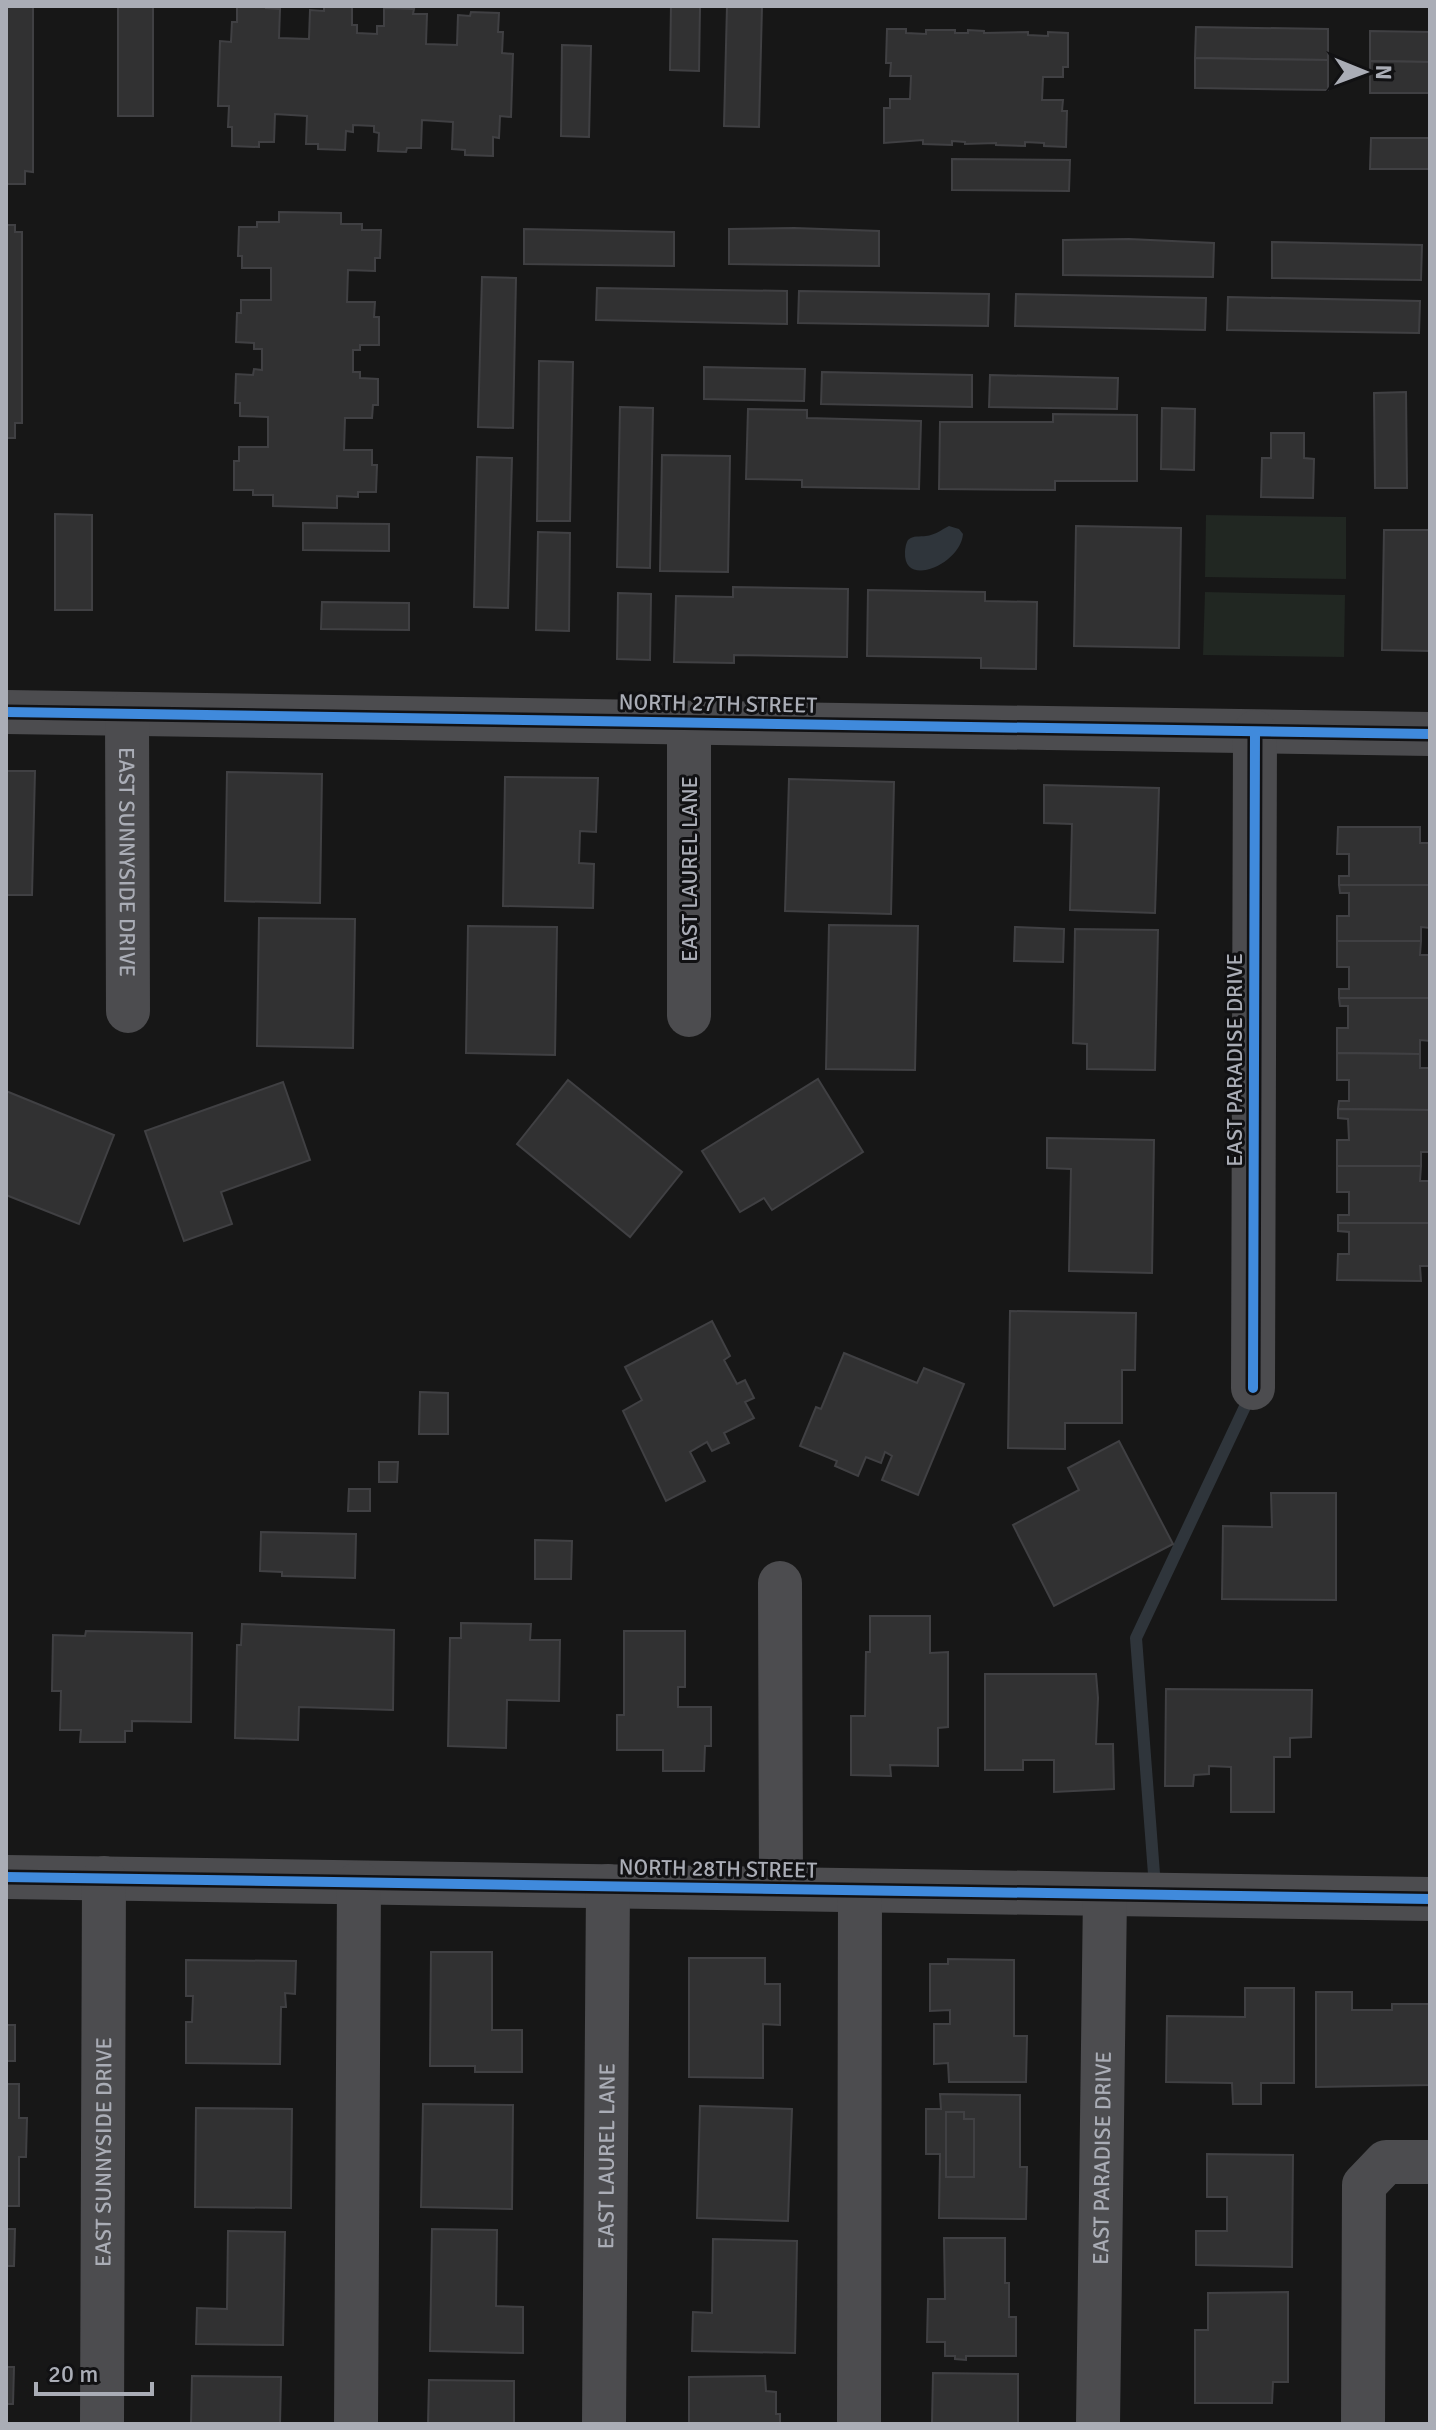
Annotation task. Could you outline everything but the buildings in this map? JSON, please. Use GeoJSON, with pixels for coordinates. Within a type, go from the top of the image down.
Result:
{"type":"FeatureCollection","features":[{"type":"Feature","properties":{"kind":"street","name":"NORTH 27TH STREET"},"geometry":{"type":"LineString","coordinates":[[6,712],[1430,734]]}},
{"type":"Feature","properties":{"kind":"street","name":"EAST SUNNYSIDE DRIVE"},"geometry":{"type":"LineString","coordinates":[[127,714],[128,1011]]}},
{"type":"Feature","properties":{"kind":"street","name":"EAST LAUREL LANE"},"geometry":{"type":"LineString","coordinates":[[689,723],[689,1015]]}},
{"type":"Feature","properties":{"kind":"street","name":"EAST PARADISE DRIVE"},"geometry":{"type":"LineString","coordinates":[[1253,1388],[1255,732]]}},
{"type":"Feature","properties":{"kind":"street"},"geometry":{"type":"LineString","coordinates":[[780,1583],[781,1888]]}},
{"type":"Feature","properties":{"kind":"street","name":"NORTH 28TH STREET"},"geometry":{"type":"LineString","coordinates":[[6,1877],[1430,1899]]}},
{"type":"Feature","properties":{"kind":"street","name":"EAST SUNNYSIDE DRIVE"},"geometry":{"type":"LineString","coordinates":[[102,2424],[104,1878]]}},
{"type":"Feature","properties":{"kind":"street"},"geometry":{"type":"LineString","coordinates":[[356,2424],[359,1883]]}},
{"type":"Feature","properties":{"kind":"street","name":"EAST LAUREL LANE"},"geometry":{"type":"LineString","coordinates":[[604,2424],[608,1886]]}},
{"type":"Feature","properties":{"kind":"street"},"geometry":{"type":"LineString","coordinates":[[859,2424],[860,1891]]}},
{"type":"Feature","properties":{"kind":"street","name":"EAST PARADISE DRIVE"},"geometry":{"type":"LineString","coordinates":[[1098,2424],[1105,1894]]}},
{"type":"Feature","properties":{"kind":"street"},"geometry":{"type":"LineString","coordinates":[[1363,2424],[1364,2185],[1386,2162],[1430,2162]]}},
{"type":"Feature","properties":{"kind":"shaded area"},"geometry":{"type":"Polygon","coordinates":[[[1206,515],[1346,517],[1346,579],[1205,577],[1206,515]]]}},
{"type":"Feature","properties":{"kind":"shaded area"},"geometry":{"type":"Polygon","coordinates":[[[949,526],[963,534],[953,555],[932,568],[913,569],[907,563],[905,551],[908,540],[932,535],[949,526]]]}},
{"type":"Feature","properties":{"kind":"shaded area"},"geometry":{"type":"Polygon","coordinates":[[[1205,592],[1345,595],[1344,657],[1203,655],[1205,592]]]}},
{"type":"Feature","properties":{"kind":"waterway"},"geometry":{"type":"LineString","coordinates":[[1155,1887],[1136,1638],[1250,1396]]}},
{"type":"Feature","properties":{"kind":"cycle path"},"geometry":{"type":"LineString","coordinates":[[6,712],[1430,734]]}},
{"type":"Feature","properties":{"kind":"cycle path"},"geometry":{"type":"LineString","coordinates":[[1253,1388],[1255,732]]}},
{"type":"Feature","properties":{"kind":"cycle path"},"geometry":{"type":"LineString","coordinates":[[6,1877],[1430,1899]]}}]}
